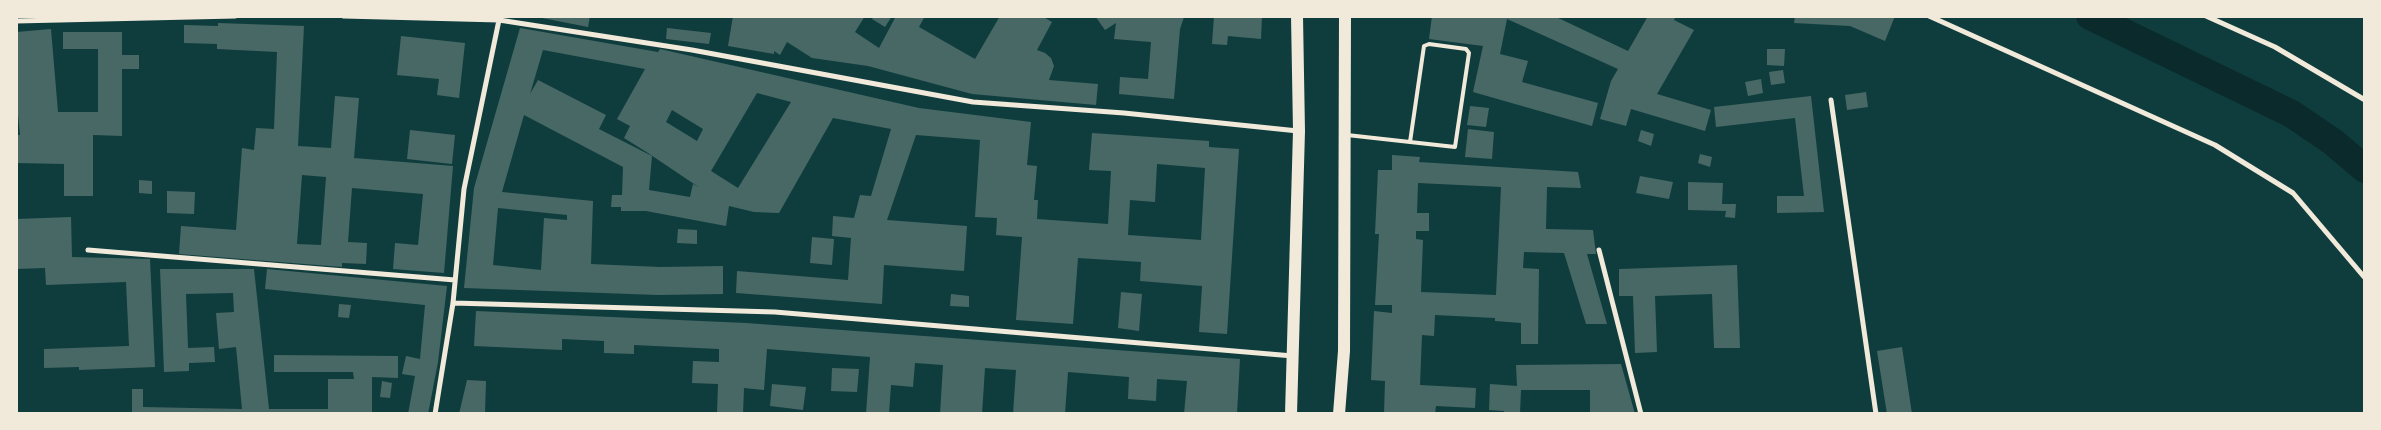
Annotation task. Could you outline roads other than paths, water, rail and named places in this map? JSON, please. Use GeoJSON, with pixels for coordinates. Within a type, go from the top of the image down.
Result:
{"type":"FeatureCollection","features":[{"type":"Feature","properties":{"kind":"main road"},"geometry":{"type":"LineString","coordinates":[[1291,414],[1299,131],[1297,16]]}},
{"type":"Feature","properties":{"kind":"main road"},"geometry":{"type":"LineString","coordinates":[[1339,414],[1344,351],[1345,16]]}},
{"type":"Feature","properties":{"kind":"street"},"geometry":{"type":"LineString","coordinates":[[16,21],[235,16]]}},
{"type":"Feature","properties":{"kind":"street"},"geometry":{"type":"LineString","coordinates":[[344,16],[499,20],[692,50],[973,102],[1299,131]]}},
{"type":"Feature","properties":{"kind":"street"},"geometry":{"type":"LineString","coordinates":[[1930,16],[2215,145],[2293,193],[2365,278]]}},
{"type":"Feature","properties":{"kind":"street"},"geometry":{"type":"LineString","coordinates":[[2206,16],[2275,47],[2365,100]]}},
{"type":"Feature","properties":{"kind":"street"},"geometry":{"type":"LineString","coordinates":[[435,414],[453,303],[464,189],[499,20]]}},
{"type":"Feature","properties":{"kind":"street"},"geometry":{"type":"LineString","coordinates":[[1831,100],[1876,414]]}},
{"type":"Feature","properties":{"kind":"street"},"geometry":{"type":"LineString","coordinates":[[88,250],[455,280]]}},
{"type":"Feature","properties":{"kind":"street"},"geometry":{"type":"LineString","coordinates":[[1599,250],[1641,414]]}},
{"type":"Feature","properties":{"kind":"street"},"geometry":{"type":"LineString","coordinates":[[453,303],[775,312],[1294,356]]}},
{"type":"Feature","properties":{"kind":"lane"},"geometry":{"type":"LineString","coordinates":[[1346,134],[1410,142],[1455,147],[1469,53],[1466,50],[1429,44],[1424,46],[1410,142]]}},
{"type":"Feature","properties":{"kind":"waterway"},"geometry":{"type":"LineString","coordinates":[[2090,16],[2292,114],[2333,142],[2365,169]]}}]}
